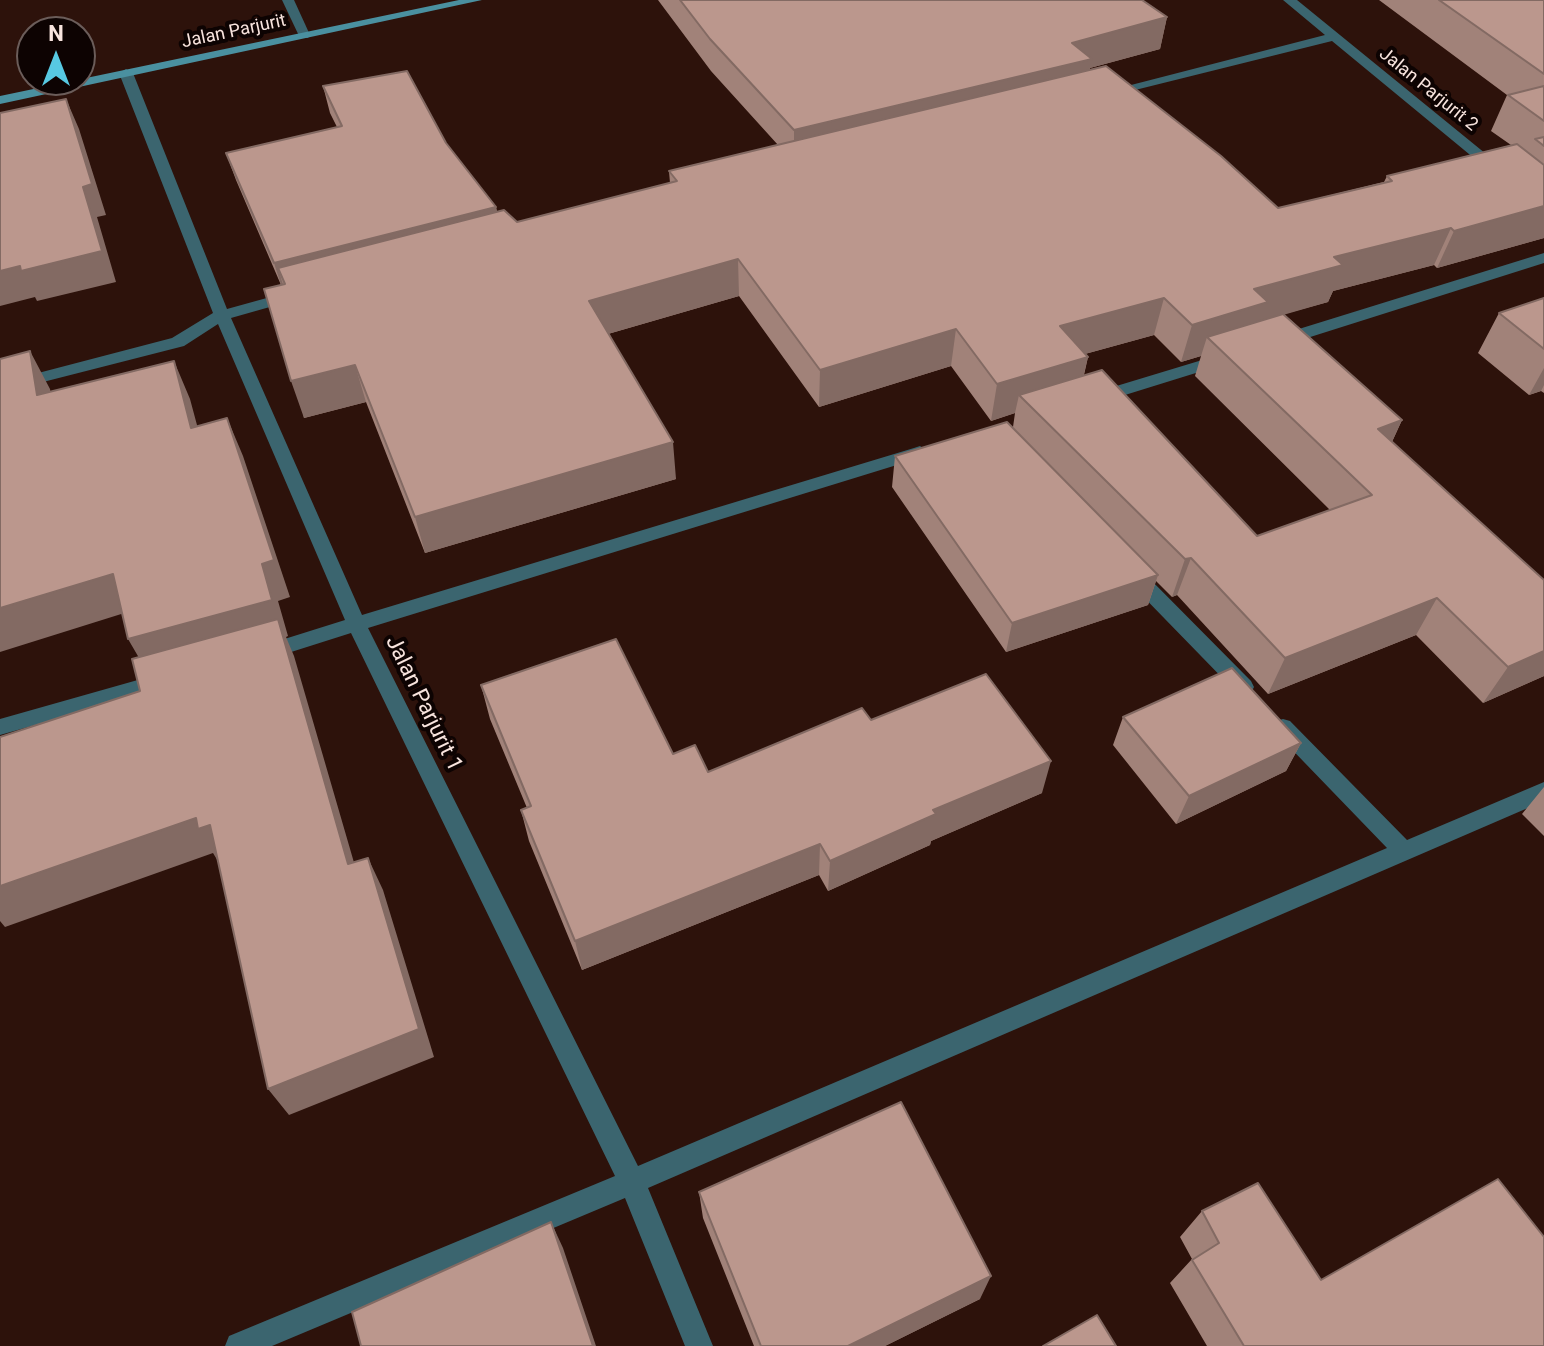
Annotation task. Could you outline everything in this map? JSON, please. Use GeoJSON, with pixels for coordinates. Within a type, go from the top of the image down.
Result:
{"type":"FeatureCollection","features":[{"type":"Feature","properties":{"kind":"street"},"geometry":{"type":"LineString","coordinates":[[288,0],[304,35]]}},
{"type":"Feature","properties":{"kind":"street","name":"Jalan Parjurit"},"geometry":{"type":"LineString","coordinates":[[0,100],[476,0]]}},
{"type":"Feature","properties":{"kind":"street","name":"Jalan Parjurit 2"},"geometry":{"type":"LineString","coordinates":[[1289,0],[1507,178]]}},
{"type":"Feature","properties":{"kind":"street"},"geometry":{"type":"LineString","coordinates":[[1089,97],[1334,37]]}},
{"type":"Feature","properties":{"kind":"street","name":"Jalan Parjurit 1"},"geometry":{"type":"LineString","coordinates":[[126,73],[222,315],[358,627],[632,1182],[699,1346]]}},
{"type":"Feature","properties":{"kind":"street"},"geometry":{"type":"LineString","coordinates":[[1082,402],[1544,258]]}},
{"type":"Feature","properties":{"kind":"street"},"geometry":{"type":"LineString","coordinates":[[0,388],[178,342],[222,315],[311,291]]}},
{"type":"Feature","properties":{"kind":"street"},"geometry":{"type":"LineString","coordinates":[[254,656],[358,627],[933,448]]}},
{"type":"Feature","properties":{"kind":"street"},"geometry":{"type":"LineString","coordinates":[[1127,566],[1405,852]]}},
{"type":"Feature","properties":{"kind":"street"},"geometry":{"type":"LineString","coordinates":[[0,727],[179,677]]}},
{"type":"Feature","properties":{"kind":"street"},"geometry":{"type":"LineString","coordinates":[[239,1346],[632,1182],[1544,791]]}},
{"type":"Feature","properties":{"kind":"building"},"geometry":{"type":"Polygon","coordinates":[[[680,0],[1142,0],[1167,17],[1072,43],[1092,59],[794,130],[710,39],[680,0]]]}},
{"type":"Feature","properties":{"kind":"building"},"geometry":{"type":"Polygon","coordinates":[[[1439,0],[1544,0],[1544,74],[1439,0]]]}},
{"type":"Feature","properties":{"kind":"building"},"geometry":{"type":"Polygon","coordinates":[[[1106,66],[1221,156],[1278,208],[1392,181],[1387,176],[1517,144],[1544,165],[1544,206],[1454,231],[1451,228],[1334,257],[1343,265],[1254,289],[1268,302],[1192,325],[1164,298],[1060,326],[1088,357],[997,384],[956,329],[820,370],[738,259],[589,301],[673,442],[415,517],[355,365],[291,381],[264,289],[285,284],[278,268],[504,210],[517,222],[677,181],[669,171],[1106,66]]]}},
{"type":"Feature","properties":{"kind":"building"},"geometry":{"type":"Polygon","coordinates":[[[407,71],[446,143],[496,207],[274,263],[226,153],[342,126],[323,86],[407,71]]]}},
{"type":"Feature","properties":{"kind":"building"},"geometry":{"type":"Polygon","coordinates":[[[1544,86],[1544,121],[1508,95],[1544,86]]]}},
{"type":"Feature","properties":{"kind":"building"},"geometry":{"type":"Polygon","coordinates":[[[66,99],[92,184],[83,187],[102,251],[21,271],[20,266],[0,271],[0,113],[66,99]]]}},
{"type":"Feature","properties":{"kind":"building"},"geometry":{"type":"Polygon","coordinates":[[[1544,137],[1544,146],[1535,139],[1544,137]]]}},
{"type":"Feature","properties":{"kind":"building"},"geometry":{"type":"Polygon","coordinates":[[[1544,298],[1544,349],[1499,313],[1544,298]]]}},
{"type":"Feature","properties":{"kind":"building"},"geometry":{"type":"Polygon","coordinates":[[[1283,314],[1402,420],[1378,429],[1544,580],[1544,651],[1508,667],[1437,598],[1285,658],[1191,558],[1185,559],[1019,395],[1102,370],[1257,536],[1372,495],[1207,337],[1283,314]]]}},
{"type":"Feature","properties":{"kind":"building"},"geometry":{"type":"Polygon","coordinates":[[[30,351],[37,395],[174,361],[191,428],[227,418],[274,560],[262,564],[272,600],[128,639],[113,574],[0,608],[0,359],[30,351]]]}},
{"type":"Feature","properties":{"kind":"building"},"geometry":{"type":"Polygon","coordinates":[[[1007,422],[1158,575],[1012,623],[895,456],[1007,422]]]}},
{"type":"Feature","properties":{"kind":"building"},"geometry":{"type":"Polygon","coordinates":[[[278,619],[348,864],[368,858],[419,1029],[268,1089],[210,825],[198,829],[196,818],[0,886],[0,737],[140,691],[132,659],[278,619]]]}},
{"type":"Feature","properties":{"kind":"building"},"geometry":{"type":"Polygon","coordinates":[[[616,639],[673,754],[695,745],[708,772],[862,708],[871,720],[986,674],[1051,761],[933,810],[936,814],[830,861],[820,844],[575,941],[521,810],[531,806],[481,685],[616,639]]]}},
{"type":"Feature","properties":{"kind":"building"},"geometry":{"type":"Polygon","coordinates":[[[1232,668],[1301,743],[1189,796],[1123,717],[1232,668]]]}},
{"type":"Feature","properties":{"kind":"building"},"geometry":{"type":"Polygon","coordinates":[[[901,1102],[991,1276],[848,1346],[761,1346],[699,1192],[901,1102]]]}},
{"type":"Feature","properties":{"kind":"building"},"geometry":{"type":"Polygon","coordinates":[[[1498,1179],[1544,1237],[1544,1346],[1244,1346],[1192,1260],[1219,1243],[1202,1211],[1258,1183],[1321,1280],[1498,1179]]]}},
{"type":"Feature","properties":{"kind":"building"},"geometry":{"type":"Polygon","coordinates":[[[551,1222],[593,1346],[361,1346],[352,1312],[551,1222]]]}},
{"type":"Feature","properties":{"kind":"building"},"geometry":{"type":"Polygon","coordinates":[[[1097,1315],[1116,1346],[1043,1346],[1097,1315]]]}}]}
